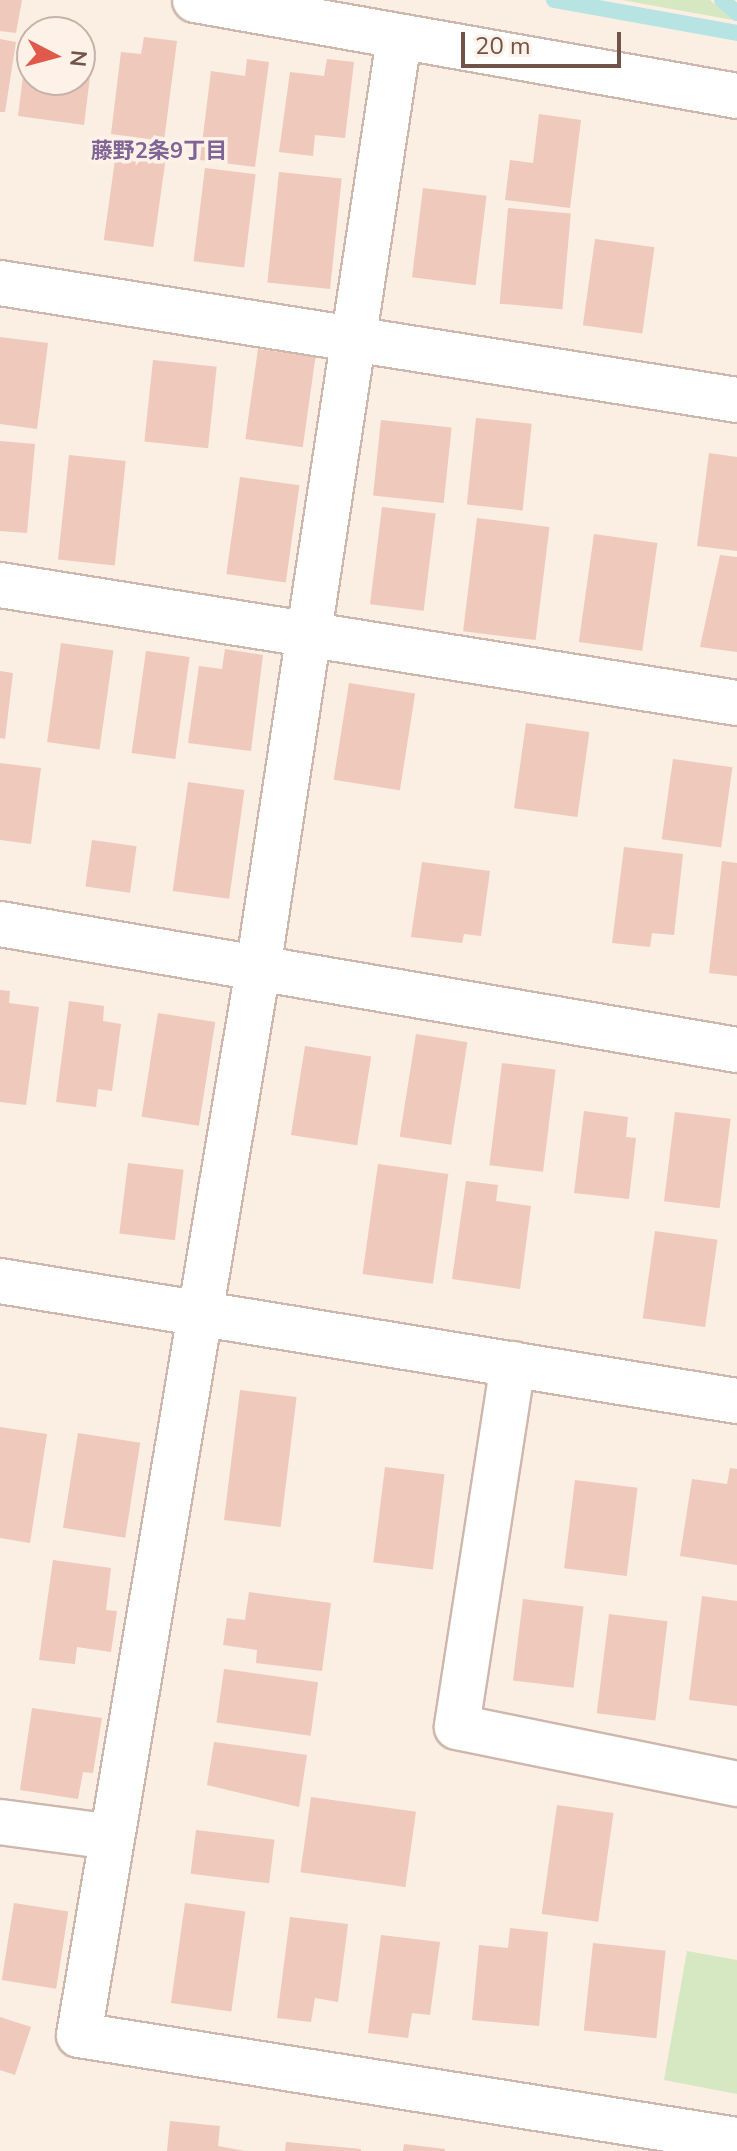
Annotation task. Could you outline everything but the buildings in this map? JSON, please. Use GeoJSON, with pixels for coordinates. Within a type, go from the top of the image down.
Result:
{"type":"FeatureCollection","features":[{"type":"Feature","properties":{"kind":"street"},"geometry":{"type":"LineString","coordinates":[[195,0],[399,39],[737,96]]}},
{"type":"Feature","properties":{"kind":"street"},"geometry":{"type":"LineString","coordinates":[[399,39],[349,338],[258,969],[79,2035],[737,2140]]}},
{"type":"Feature","properties":{"kind":"street"},"geometry":{"type":"LineString","coordinates":[[0,283],[737,400]]}},
{"type":"Feature","properties":{"kind":"street"},"geometry":{"type":"LineString","coordinates":[[0,585],[737,703]]}},
{"type":"Feature","properties":{"kind":"street"},"geometry":{"type":"LineString","coordinates":[[0,924],[737,1050]]}},
{"type":"Feature","properties":{"kind":"street"},"geometry":{"type":"LineString","coordinates":[[0,1281],[737,1401]]}},
{"type":"Feature","properties":{"kind":"street"},"geometry":{"type":"LineString","coordinates":[[513,1364],[457,1727],[737,1784]]}},
{"type":"Feature","properties":{"kind":"street"},"geometry":{"type":"LineString","coordinates":[[0,1822],[112,1837]]}},
{"type":"Feature","properties":{"kind":"green space"},"geometry":{"type":"Polygon","coordinates":[[[622,0],[710,0],[733,20],[622,0]]]}},
{"type":"Feature","properties":{"kind":"green space"},"geometry":{"type":"Polygon","coordinates":[[[687,1951],[737,1960],[737,2094],[664,2080],[687,1951]]]}},
{"type":"Feature","properties":{"kind":"waterway"},"geometry":{"type":"LineString","coordinates":[[554,0],[737,33]]}},
{"type":"Feature","properties":{"kind":"waterway"},"geometry":{"type":"LineString","coordinates":[[722,0],[737,13]]}},
{"type":"Feature","properties":{"kind":"district","name":"藤野2条9丁目"},"geometry":{"type":"Point","coordinates":[159,152]}}]}
